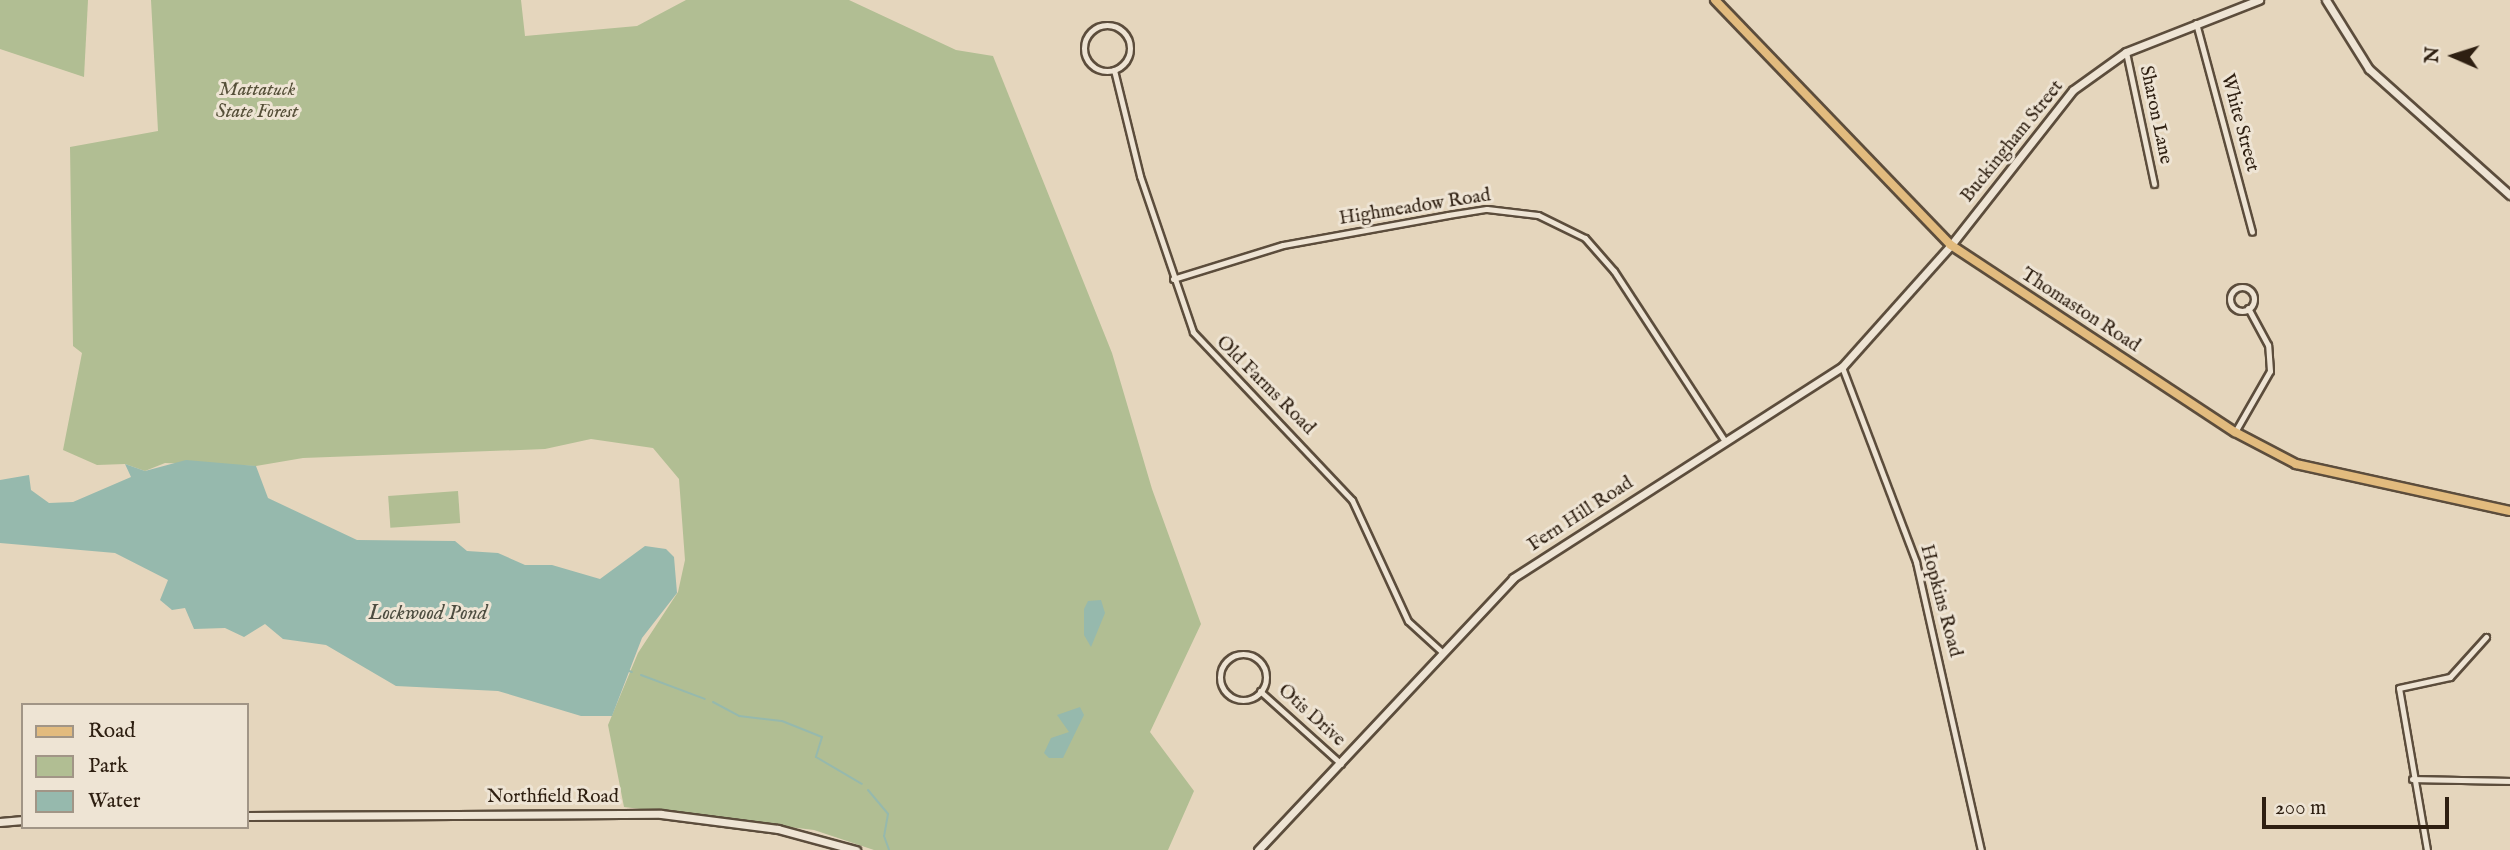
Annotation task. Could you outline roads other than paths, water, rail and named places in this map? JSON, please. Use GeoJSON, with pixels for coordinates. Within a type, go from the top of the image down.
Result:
{"type":"FeatureCollection","features":[{"type":"Feature","properties":{"kind":"main road","name":"Thomaston Road"},"geometry":{"type":"LineString","coordinates":[[1715,0],[1951,245],[2235,432],[2296,464],[2510,511]]}},
{"type":"Feature","properties":{"kind":"street","name":"Buckingham Street"},"geometry":{"type":"LineString","coordinates":[[1951,245],[2073,90],[2126,52],[2259,0]]}},
{"type":"Feature","properties":{"kind":"street"},"geometry":{"type":"LineString","coordinates":[[2326,0],[2369,69],[2510,195]]}},
{"type":"Feature","properties":{"kind":"street","name":"White Street"},"geometry":{"type":"LineString","coordinates":[[2196,23],[2252,232]]}},
{"type":"Feature","properties":{"kind":"street"},"geometry":{"type":"LineString","coordinates":[[1101,26],[1115,26],[1129,42],[1128,57],[1114,70],[1097,68],[1084,52],[1088,34],[1101,26]]}},
{"type":"Feature","properties":{"kind":"street","name":"Sharon Lane"},"geometry":{"type":"LineString","coordinates":[[2126,52],[2154,184]]}},
{"type":"Feature","properties":{"kind":"street","name":"Old Farms Road"},"geometry":{"type":"LineString","coordinates":[[1114,70],[1172,279],[1204,349],[1352,500],[1408,621],[1442,652]]}},
{"type":"Feature","properties":{"kind":"street","name":"Highmeadow Road"},"geometry":{"type":"LineString","coordinates":[[1172,279],[1283,245],[1461,213],[1487,209],[1538,215],[1585,238],[1614,271],[1724,440]]}},
{"type":"Feature","properties":{"kind":"street","name":"Fern Hill Road"},"geometry":{"type":"LineString","coordinates":[[1258,850],[1513,578],[1724,440],[1842,367],[1951,245]]}},
{"type":"Feature","properties":{"kind":"street"},"geometry":{"type":"LineString","coordinates":[[2235,432],[2270,371],[2269,345],[2248,309],[2252,292],[2235,289],[2232,305],[2248,309]]}},
{"type":"Feature","properties":{"kind":"street","name":"Hopkins Road"},"geometry":{"type":"LineString","coordinates":[[1842,367],[1916,562],[1981,850]]}},
{"type":"Feature","properties":{"kind":"street"},"geometry":{"type":"LineString","coordinates":[[2427,850],[2398,694],[2403,685],[2451,677],[2486,637]]}},
{"type":"Feature","properties":{"kind":"street","name":"Otis Drive"},"geometry":{"type":"LineString","coordinates":[[1240,654],[1257,659],[1265,673],[1260,691],[1243,699],[1227,694],[1220,678],[1225,662],[1240,654]]}},
{"type":"Feature","properties":{"kind":"street","name":"Otis Drive"},"geometry":{"type":"LineString","coordinates":[[1260,691],[1341,764]]}},
{"type":"Feature","properties":{"kind":"street"},"geometry":{"type":"LineString","coordinates":[[2412,779],[2510,781]]}},
{"type":"Feature","properties":{"kind":"street","name":"Northfield Road"},"geometry":{"type":"LineString","coordinates":[[248,816],[661,814],[778,829],[856,850]]}},
{"type":"Feature","properties":{"kind":"street"},"geometry":{"type":"LineString","coordinates":[[0,822],[21,820]]}},
{"type":"Feature","properties":{"kind":"water","name":"Lockwood Pond"},"geometry":{"type":"Polygon","coordinates":[[[186,460],[256,466],[268,498],[357,540],[455,541],[467,551],[498,553],[525,565],[552,565],[600,579],[645,546],[666,549],[674,557],[677,593],[642,638],[612,716],[581,716],[498,691],[396,686],[326,645],[283,639],[265,624],[244,637],[225,628],[194,629],[185,608],[172,610],[160,600],[168,580],[115,553],[0,543],[0,480],[29,475],[31,490],[49,503],[73,502],[131,477],[125,464],[145,471],[186,460]]]}},
{"type":"Feature","properties":{"kind":"water"},"geometry":{"type":"Polygon","coordinates":[[[1101,600],[1105,613],[1091,647],[1084,635],[1084,609],[1088,601],[1101,600]]]}},
{"type":"Feature","properties":{"kind":"water"},"geometry":{"type":"Polygon","coordinates":[[[1080,707],[1084,715],[1063,758],[1049,758],[1044,753],[1051,738],[1069,732],[1057,715],[1080,707]]]}},
{"type":"Feature","properties":{"kind":"waterway"},"geometry":{"type":"LineString","coordinates":[[641,675],[705,699]]}},
{"type":"Feature","properties":{"kind":"waterway"},"geometry":{"type":"LineString","coordinates":[[713,702],[739,716],[782,721],[822,737],[816,757],[862,784]]}},
{"type":"Feature","properties":{"kind":"waterway"},"geometry":{"type":"LineString","coordinates":[[868,790],[888,814],[884,836],[889,850]]}},
{"type":"Feature","properties":{"kind":"park label","name":"Mattatuck State Forest"},"geometry":{"type":"Point","coordinates":[257,102]}}]}
